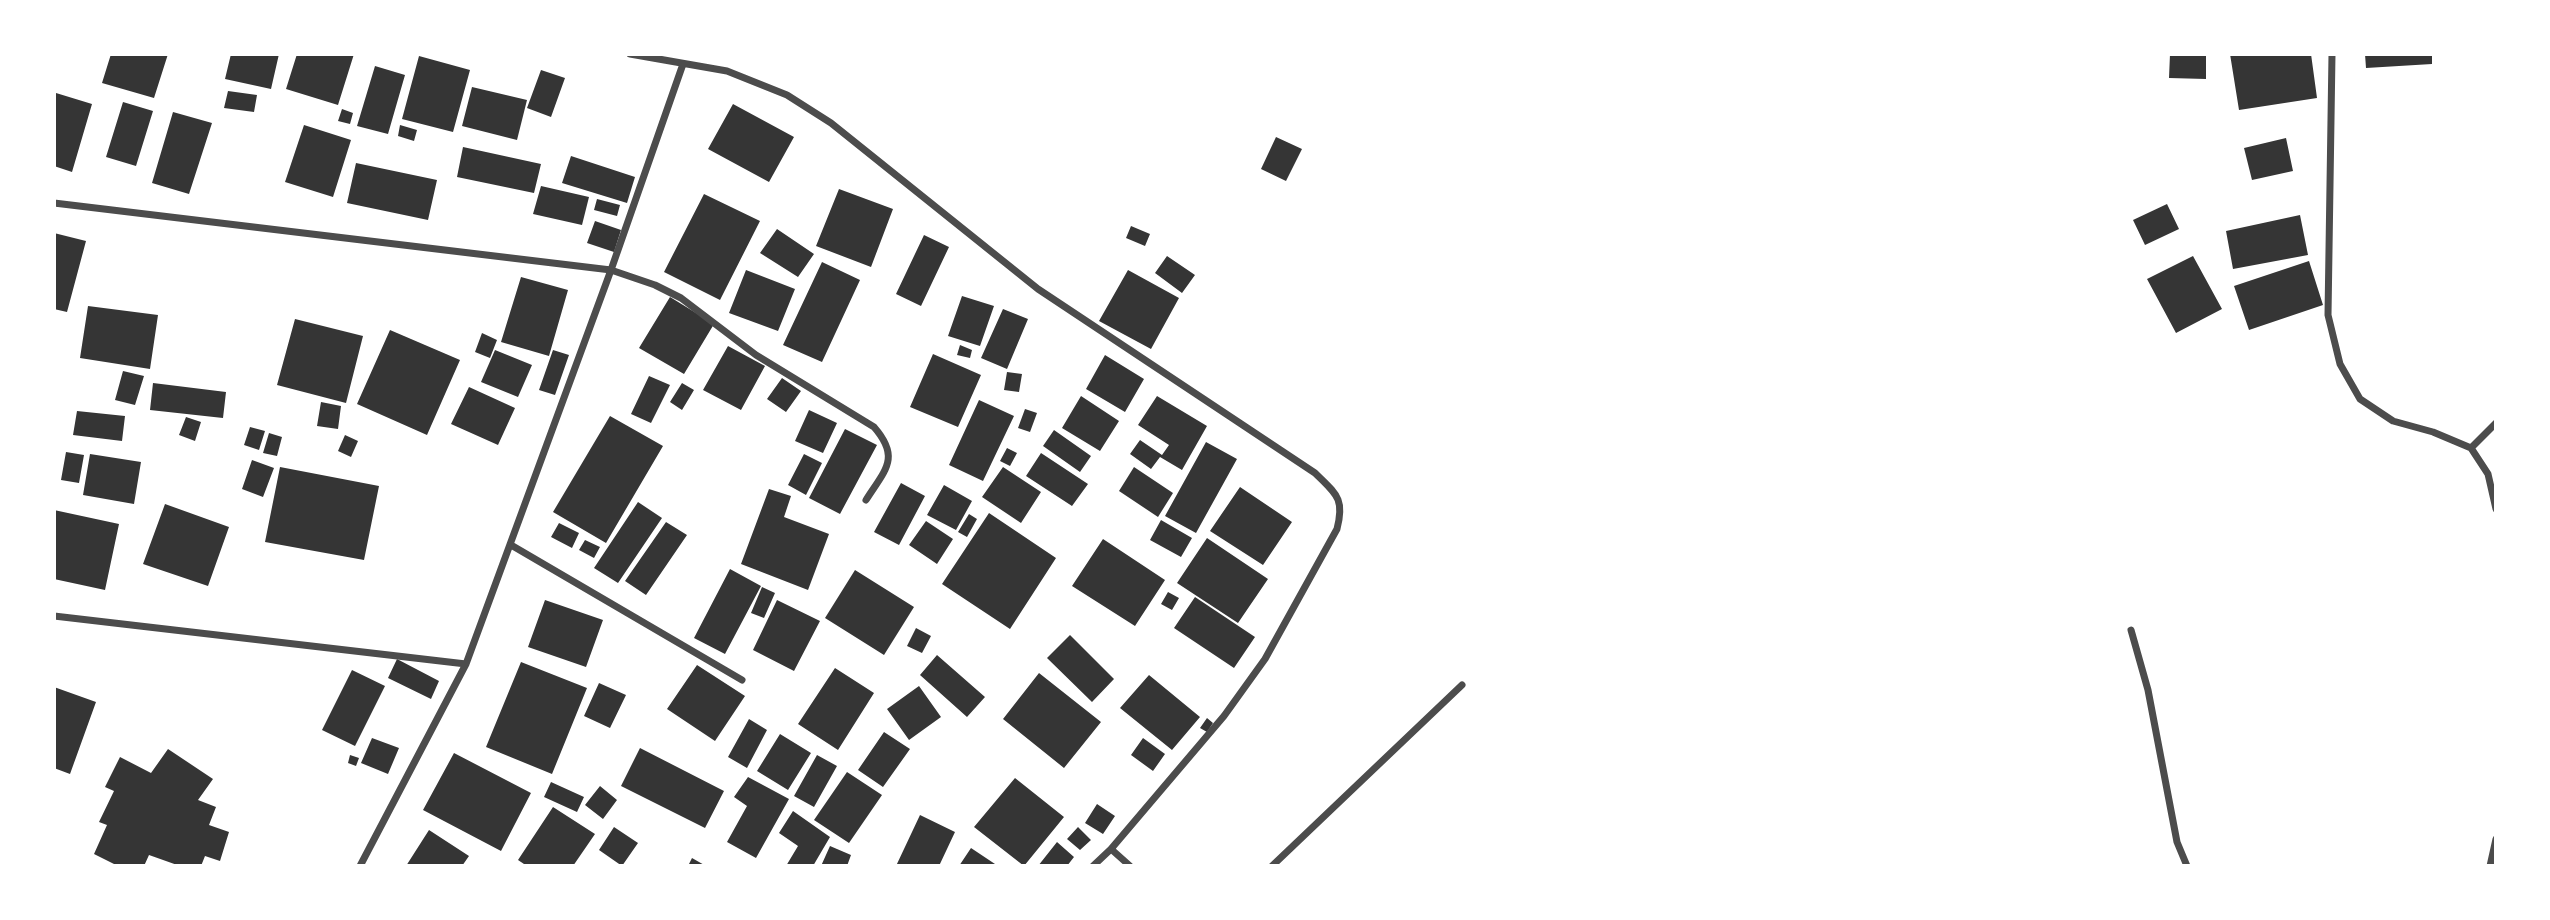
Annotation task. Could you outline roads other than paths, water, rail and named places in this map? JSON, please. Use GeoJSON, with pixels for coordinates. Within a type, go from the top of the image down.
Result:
{"type":"FeatureCollection","features":[{"type":"Feature","properties":{"kind":"street"},"geometry":{"type":"LineString","coordinates":[[630,54],[727,71],[787,95],[831,124],[1038,289],[1315,473],[1338,497],[1341,512],[1337,529],[1265,659],[1224,716],[1111,849],[1093,866]]}},
{"type":"Feature","properties":{"kind":"street"},"geometry":{"type":"LineString","coordinates":[[2332,54],[2328,315],[2340,364],[2360,399],[2393,421],[2433,432],[2471,448],[2488,474],[2496,509]]}},
{"type":"Feature","properties":{"kind":"street"},"geometry":{"type":"LineString","coordinates":[[360,866],[466,664],[611,270],[683,64]]}},
{"type":"Feature","properties":{"kind":"street"},"geometry":{"type":"LineString","coordinates":[[54,204],[611,270],[655,285],[681,298],[756,355],[874,428],[883,438],[889,452],[887,466],[866,500]]}},
{"type":"Feature","properties":{"kind":"street"},"geometry":{"type":"LineString","coordinates":[[2471,448],[2496,423]]}},
{"type":"Feature","properties":{"kind":"street"},"geometry":{"type":"LineString","coordinates":[[511,545],[742,680]]}},
{"type":"Feature","properties":{"kind":"street"},"geometry":{"type":"LineString","coordinates":[[54,616],[466,664]]}},
{"type":"Feature","properties":{"kind":"street"},"geometry":{"type":"LineString","coordinates":[[2131,630],[2148,690],[2177,842],[2187,866]]}},
{"type":"Feature","properties":{"kind":"street"},"geometry":{"type":"LineString","coordinates":[[1272,866],[1462,685]]}},
{"type":"Feature","properties":{"kind":"street"},"geometry":{"type":"LineString","coordinates":[[2490,866],[2496,839]]}},
{"type":"Feature","properties":{"kind":"street"},"geometry":{"type":"LineString","coordinates":[[1111,849],[1130,866]]}}]}
